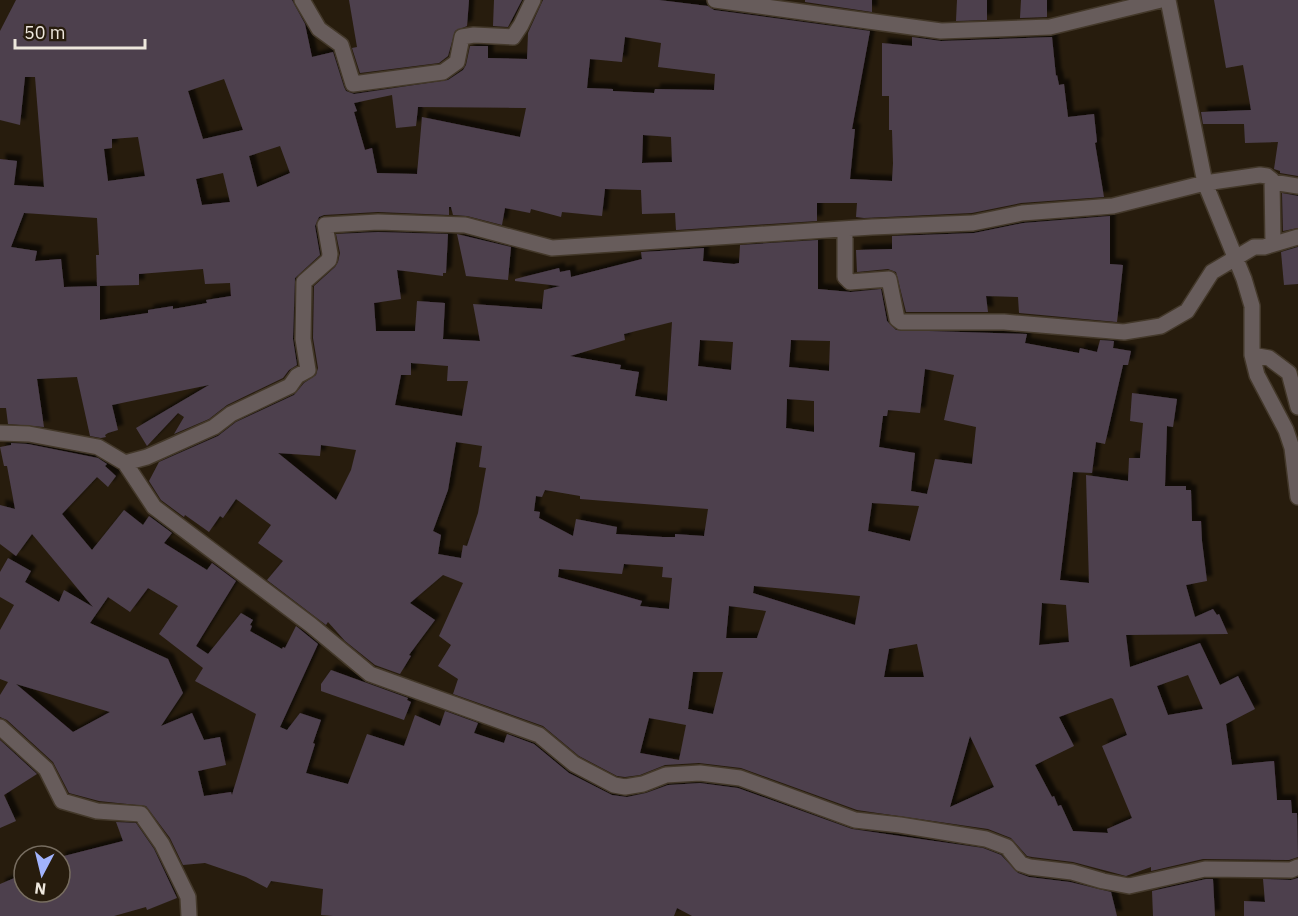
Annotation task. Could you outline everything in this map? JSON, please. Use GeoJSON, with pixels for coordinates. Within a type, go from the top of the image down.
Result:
{"type":"FeatureCollection","features":[{"type":"Feature","properties":{"kind":"street"},"geometry":{"type":"LineString","coordinates":[[302,0],[319,29],[341,45],[352,84],[443,72],[457,62],[462,37],[474,35],[513,37],[533,0]]}},
{"type":"Feature","properties":{"kind":"street"},"geometry":{"type":"LineString","coordinates":[[715,0],[941,31],[1050,27],[1161,0]]}},
{"type":"Feature","properties":{"kind":"street"},"geometry":{"type":"LineString","coordinates":[[1168,0],[1205,183],[1244,279],[1252,306],[1252,355],[1257,375],[1286,430],[1292,448],[1298,497]]}},
{"type":"Feature","properties":{"kind":"street"},"geometry":{"type":"LineString","coordinates":[[124,463],[147,457],[214,427],[231,414],[290,386],[297,376],[308,370],[303,339],[304,282],[329,260],[325,225],[378,222],[465,225],[552,248],[973,223],[1022,213],[1113,206],[1205,183],[1260,175],[1267,176],[1272,182],[1273,244]]}},
{"type":"Feature","properties":{"kind":"street"},"geometry":{"type":"LineString","coordinates":[[1272,182],[1298,186]]}},
{"type":"Feature","properties":{"kind":"street"},"geometry":{"type":"LineString","coordinates":[[845,229],[845,277],[850,282],[890,279],[897,320],[905,322],[1004,322],[1124,332],[1161,326],[1187,311],[1212,272],[1254,247],[1298,237]]}},
{"type":"Feature","properties":{"kind":"street"},"geometry":{"type":"LineString","coordinates":[[1252,355],[1269,357],[1289,373],[1298,407]]}},
{"type":"Feature","properties":{"kind":"street"},"geometry":{"type":"LineString","coordinates":[[0,433],[29,434],[98,447],[124,463],[154,507],[312,625],[370,674],[539,735],[574,764],[614,785],[625,787],[643,784],[666,775],[700,773],[740,778],[855,820],[986,839],[1007,847],[1021,864],[1030,867],[1072,872],[1129,886],[1205,870],[1291,870],[1298,867]]}},
{"type":"Feature","properties":{"kind":"street"},"geometry":{"type":"LineString","coordinates":[[0,727],[46,769],[62,801],[97,811],[141,814],[162,844],[188,897],[189,916]]}},
{"type":"Feature","properties":{"kind":"building"},"geometry":{"type":"Polygon","coordinates":[[[16,0],[292,0],[305,24],[312,57],[333,52],[346,91],[354,94],[448,80],[463,70],[470,46],[488,46],[488,58],[527,59],[528,33],[543,0],[659,0],[708,6],[714,10],[870,31],[852,129],[855,129],[850,179],[892,181],[889,96],[882,96],[882,43],[912,46],[912,37],[941,41],[1052,37],[1056,76],[1059,85],[1064,84],[1068,117],[1094,114],[1097,142],[1095,143],[1104,197],[1021,203],[972,213],[864,218],[856,217],[857,203],[817,203],[817,221],[676,230],[675,213],[642,214],[641,190],[605,189],[602,216],[562,212],[561,217],[531,209],[530,213],[505,208],[502,225],[467,216],[453,215],[451,207],[449,207],[449,215],[378,212],[324,215],[319,217],[315,226],[320,255],[295,278],[293,339],[297,365],[283,378],[227,405],[209,419],[174,434],[184,417],[178,413],[147,446],[136,428],[209,385],[112,405],[118,430],[101,438],[90,436],[77,377],[37,379],[44,427],[8,424],[6,408],[0,408],[0,159],[17,161],[14,185],[44,187],[35,77],[25,77],[20,125],[0,120],[0,31],[16,0]],[[625,37],[622,62],[590,59],[587,88],[654,93],[655,89],[714,90],[715,74],[658,67],[661,43],[625,37]],[[224,79],[188,91],[203,139],[243,130],[224,79]],[[392,95],[354,103],[357,111],[354,112],[365,150],[372,148],[377,173],[417,174],[422,117],[520,137],[526,108],[418,107],[416,126],[396,128],[392,95]],[[643,135],[642,163],[672,162],[671,137],[643,135]],[[138,137],[112,139],[112,148],[104,149],[108,181],[145,176],[138,137]],[[280,146],[249,156],[257,187],[290,173],[280,146]],[[223,173],[196,179],[202,205],[230,202],[223,173]],[[24,213],[11,247],[37,251],[35,261],[61,259],[64,287],[100,286],[100,320],[148,313],[148,310],[173,306],[173,309],[207,303],[206,300],[231,296],[230,283],[205,284],[203,269],[139,274],[139,285],[97,286],[96,255],[99,255],[97,218],[24,213]]]}},
{"type":"Feature","properties":{"kind":"building"},"geometry":{"type":"Polygon","coordinates":[[[349,0],[469,0],[467,26],[455,31],[448,56],[439,63],[360,73],[352,48],[357,47],[349,0]]]}},
{"type":"Feature","properties":{"kind":"building"},"geometry":{"type":"Polygon","coordinates":[[[494,0],[522,0],[508,27],[493,26],[494,0]]]}},
{"type":"Feature","properties":{"kind":"building"},"geometry":{"type":"Polygon","coordinates":[[[805,0],[872,0],[872,12],[805,2],[805,0]]]}},
{"type":"Feature","properties":{"kind":"building"},"geometry":{"type":"Polygon","coordinates":[[[957,0],[987,0],[987,20],[956,21],[957,0]]]}},
{"type":"Feature","properties":{"kind":"building"},"geometry":{"type":"Polygon","coordinates":[[[1021,0],[1047,0],[1047,17],[1020,18],[1021,0]]]}},
{"type":"Feature","properties":{"kind":"building"},"geometry":{"type":"Polygon","coordinates":[[[1214,0],[1298,0],[1298,176],[1280,173],[1274,169],[1278,142],[1245,143],[1244,124],[1203,124],[1201,112],[1251,110],[1243,65],[1226,68],[1214,0]]]}},
{"type":"Feature","properties":{"kind":"building"},"geometry":{"type":"Polygon","coordinates":[[[1282,193],[1298,196],[1298,228],[1283,231],[1282,193]]]}},
{"type":"Feature","properties":{"kind":"building"},"geometry":{"type":"Polygon","coordinates":[[[1110,216],[1110,264],[1123,265],[1117,322],[1019,313],[1018,297],[986,296],[988,312],[906,312],[896,272],[888,269],[857,272],[856,250],[892,249],[892,236],[974,233],[1023,223],[1110,216]]]}},
{"type":"Feature","properties":{"kind":"building"},"geometry":{"type":"Polygon","coordinates":[[[378,232],[448,234],[446,273],[443,273],[443,276],[397,270],[401,299],[374,303],[376,331],[415,331],[417,301],[445,303],[443,339],[480,341],[473,304],[542,309],[544,290],[560,286],[515,281],[515,279],[559,268],[560,272],[570,270],[571,277],[642,259],[641,252],[704,248],[703,261],[734,264],[739,263],[740,245],[818,240],[818,289],[851,292],[881,289],[887,321],[896,330],[1027,334],[1025,343],[1079,353],[1080,348],[1097,352],[1100,340],[1114,341],[1113,348],[1131,351],[1128,365],[1123,365],[1105,444],[1096,442],[1092,473],[1073,472],[1060,580],[1089,583],[1086,475],[1128,481],[1129,458],[1140,458],[1143,423],[1130,421],[1132,393],[1177,399],[1173,427],[1167,426],[1165,486],[1186,486],[1186,490],[1191,490],[1192,521],[1201,521],[1207,581],[1186,585],[1195,617],[1213,609],[1217,615],[1219,614],[1228,634],[1126,635],[1130,667],[1200,643],[1220,685],[1238,676],[1255,709],[1226,724],[1232,765],[1274,761],[1277,800],[1291,800],[1292,813],[1297,813],[1298,857],[1289,860],[1203,859],[1151,871],[1151,867],[1126,876],[1073,862],[1027,856],[1011,838],[988,829],[857,810],[741,768],[699,763],[665,765],[640,775],[617,776],[579,756],[543,726],[453,694],[458,679],[438,666],[451,645],[439,636],[463,583],[443,575],[410,603],[435,620],[409,655],[411,656],[400,674],[375,665],[345,641],[328,622],[326,625],[267,580],[283,561],[258,543],[271,525],[236,499],[223,518],[220,516],[209,532],[161,500],[149,481],[159,462],[218,436],[236,422],[294,395],[304,383],[316,375],[318,368],[313,338],[314,286],[338,262],[340,253],[336,234],[378,232]],[[672,322],[624,334],[625,340],[570,356],[621,365],[620,369],[639,372],[635,396],[667,401],[672,322]],[[700,340],[698,366],[731,370],[733,342],[700,340]],[[791,340],[789,367],[829,371],[830,341],[791,340]],[[411,363],[411,375],[401,375],[395,405],[462,416],[468,381],[447,381],[448,366],[411,363]],[[925,369],[920,413],[888,410],[887,416],[883,416],[879,447],[915,453],[911,491],[927,494],[935,459],[972,464],[976,427],[944,420],[954,375],[925,369]],[[787,399],[786,428],[814,432],[814,401],[787,399]],[[456,442],[448,490],[433,531],[441,535],[438,554],[461,558],[463,545],[467,546],[478,513],[486,468],[479,467],[482,446],[456,442]],[[321,445],[320,456],[278,453],[336,500],[351,470],[356,450],[321,445]],[[545,490],[542,497],[536,496],[534,511],[540,512],[539,518],[573,536],[576,519],[617,527],[616,534],[675,537],[675,534],[704,536],[708,509],[580,499],[580,496],[545,490]],[[872,503],[868,531],[910,541],[919,506],[872,503]],[[624,564],[622,574],[559,569],[558,577],[642,601],[640,606],[669,609],[672,578],[662,577],[663,567],[624,564]],[[754,586],[753,593],[855,625],[860,596],[754,586]],[[1042,603],[1039,645],[1069,642],[1066,605],[1042,603]],[[729,606],[726,638],[757,638],[766,611],[729,606]],[[917,644],[889,649],[884,677],[924,677],[917,644]],[[693,672],[688,709],[713,714],[723,672],[693,672]],[[1188,675],[1157,686],[1168,715],[1203,709],[1188,675]],[[1113,699],[1059,717],[1074,746],[1035,765],[1052,797],[1054,796],[1058,806],[1061,805],[1073,831],[1108,833],[1107,829],[1132,818],[1102,746],[1127,735],[1113,699]],[[649,718],[640,753],[679,760],[686,725],[649,718]],[[970,736],[950,807],[994,787],[970,736]]]}},
{"type":"Feature","properties":{"kind":"building"},"geometry":{"type":"Polygon","coordinates":[[[457,234],[511,247],[508,280],[466,276],[457,234]]]}},
{"type":"Feature","properties":{"kind":"building"},"geometry":{"type":"Polygon","coordinates":[[[1298,247],[1298,284],[1284,285],[1281,252],[1298,247]]]}},
{"type":"Feature","properties":{"kind":"building"},"geometry":{"type":"Polygon","coordinates":[[[11,443],[28,444],[98,458],[107,464],[105,466],[116,476],[108,487],[97,477],[62,514],[92,550],[124,510],[143,525],[149,516],[172,533],[164,543],[207,570],[212,563],[236,581],[196,646],[208,654],[241,613],[253,620],[250,631],[282,649],[285,648],[296,626],[318,644],[280,727],[287,730],[300,713],[321,720],[306,773],[348,784],[367,734],[404,746],[415,715],[440,726],[445,711],[478,723],[474,733],[504,743],[507,734],[534,744],[569,773],[612,795],[627,797],[668,785],[700,783],[738,788],[852,829],[983,848],[1001,855],[1018,873],[1029,877],[1070,882],[1111,892],[1117,916],[692,916],[677,908],[674,916],[333,916],[321,915],[323,889],[271,881],[267,888],[246,877],[205,863],[183,865],[170,838],[146,806],[99,801],[69,793],[53,762],[7,720],[0,717],[0,695],[8,682],[0,679],[0,630],[14,605],[0,597],[0,572],[8,558],[31,571],[25,582],[59,602],[64,590],[93,607],[32,534],[16,556],[0,544],[0,505],[15,509],[7,466],[4,466],[0,447],[11,445],[11,443]],[[148,588],[130,612],[108,597],[90,623],[168,659],[183,693],[161,726],[192,713],[204,740],[220,737],[226,765],[198,771],[204,796],[231,792],[232,795],[256,714],[195,681],[203,668],[159,634],[178,606],[148,588]],[[16,684],[73,732],[110,712],[16,684]]]}},
{"type":"Feature","properties":{"kind":"building"},"geometry":{"type":"Polygon","coordinates":[[[331,670],[408,698],[407,700],[411,702],[404,720],[321,691],[321,684],[331,670]]]}},
{"type":"Feature","properties":{"kind":"building"},"geometry":{"type":"Polygon","coordinates":[[[0,740],[37,774],[4,795],[16,821],[0,828],[0,740]]]}},
{"type":"Feature","properties":{"kind":"building"},"geometry":{"type":"Polygon","coordinates":[[[116,822],[136,823],[154,849],[177,898],[147,910],[146,907],[114,916],[0,916],[0,884],[12,879],[12,904],[72,904],[72,854],[123,841],[116,822]]]}},
{"type":"Feature","properties":{"kind":"building"},"geometry":{"type":"Polygon","coordinates":[[[1298,878],[1298,916],[1244,916],[1244,901],[1265,902],[1263,879],[1298,878]]]}},
{"type":"Feature","properties":{"kind":"building"},"geometry":{"type":"Polygon","coordinates":[[[1213,879],[1215,916],[1153,916],[1152,891],[1213,879]]]}}]}
